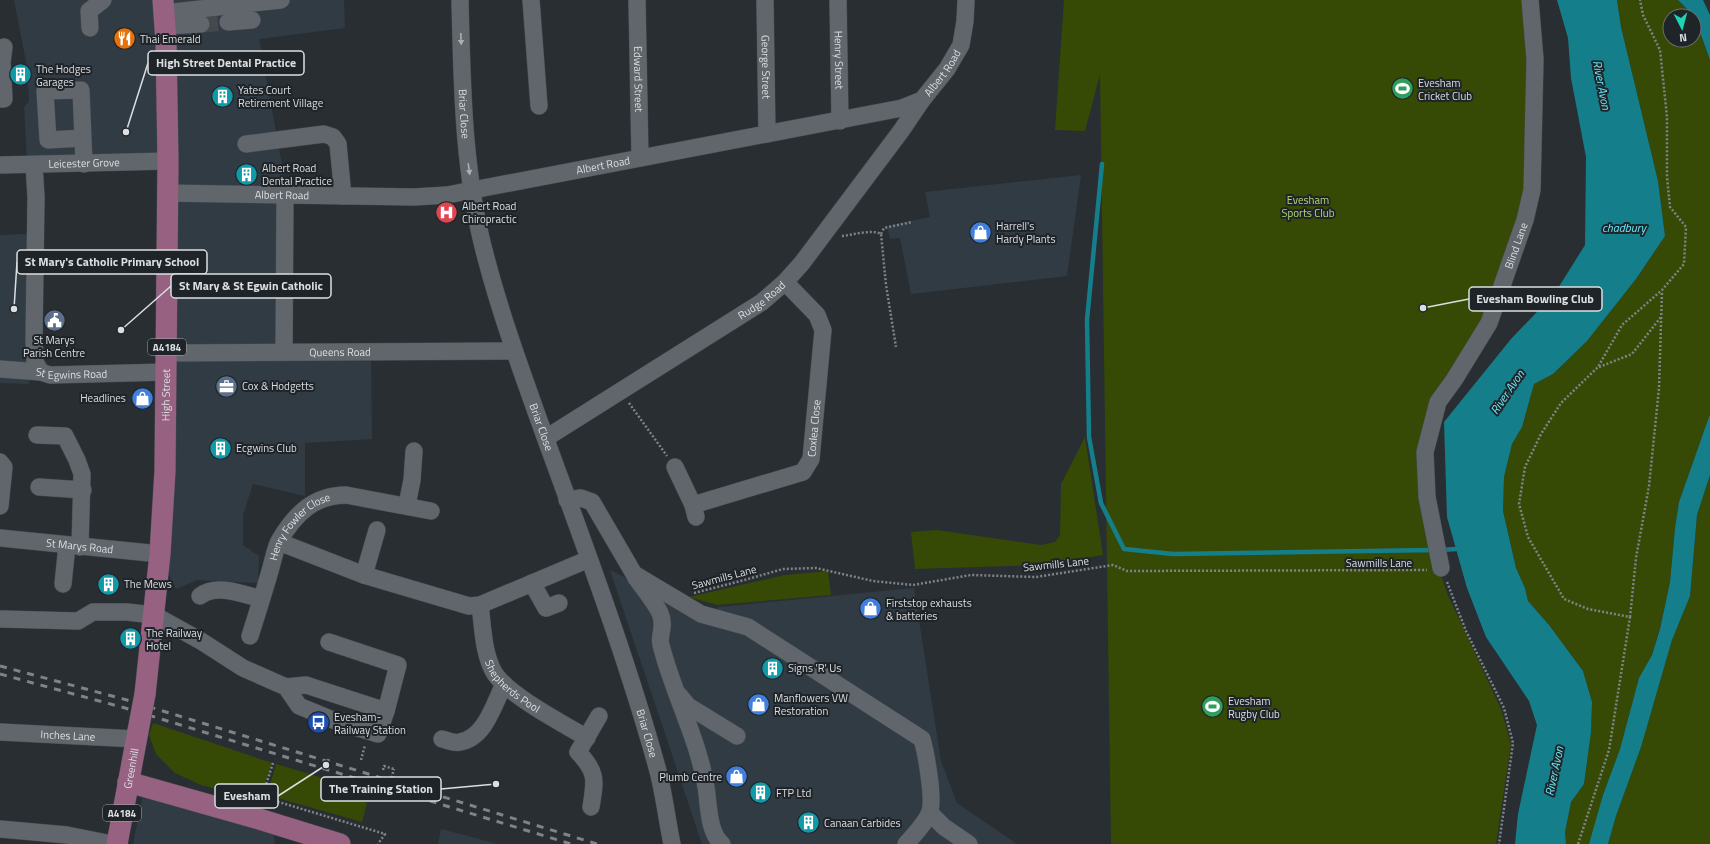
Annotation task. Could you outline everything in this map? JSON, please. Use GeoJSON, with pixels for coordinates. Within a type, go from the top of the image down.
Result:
{"type":"FeatureCollection","features":[{"type":"Feature","properties":{"kind":"main road","name":"High Street"},"geometry":{"type":"LineString","coordinates":[[137,735],[145,694],[154,615],[166,471],[168,161],[164,13]]}},
{"type":"Feature","properties":{"kind":"main road","name":"Greenhill"},"geometry":{"type":"LineString","coordinates":[[117,844],[137,735]]}},
{"type":"Feature","properties":{"kind":"main road"},"geometry":{"type":"LineString","coordinates":[[128,782],[259,819],[340,844]]}},
{"type":"Feature","properties":{"kind":"street"},"geometry":{"type":"LineString","coordinates":[[90,28],[89,11],[103,0]]}},
{"type":"Feature","properties":{"kind":"street"},"geometry":{"type":"LineString","coordinates":[[164,13],[282,0]]}},
{"type":"Feature","properties":{"kind":"street","name":"Briar Close"},"geometry":{"type":"LineString","coordinates":[[460,0],[463,99],[472,191],[485,257],[514,351],[589,559],[658,772],[672,844]]}},
{"type":"Feature","properties":{"kind":"street"},"geometry":{"type":"LineString","coordinates":[[531,0],[539,106]]}},
{"type":"Feature","properties":{"kind":"street","name":"Edward Street"},"geometry":{"type":"LineString","coordinates":[[637,0],[640,158]]}},
{"type":"Feature","properties":{"kind":"street","name":"George Street"},"geometry":{"type":"LineString","coordinates":[[765,0],[767,134]]}},
{"type":"Feature","properties":{"kind":"street","name":"Henry Street"},"geometry":{"type":"LineString","coordinates":[[838,0],[840,121]]}},
{"type":"Feature","properties":{"kind":"street","name":"Albert Road"},"geometry":{"type":"LineString","coordinates":[[167,193],[414,197],[446,195],[902,108],[922,100],[947,69],[961,45],[965,20],[966,0]]}},
{"type":"Feature","properties":{"kind":"street","name":"Blind Lane"},"geometry":{"type":"LineString","coordinates":[[1438,555],[1427,497],[1425,452],[1438,402],[1454,380],[1489,324],[1526,220],[1532,190],[1535,59],[1530,0]]}},
{"type":"Feature","properties":{"kind":"street"},"geometry":{"type":"LineString","coordinates":[[164,13],[201,24]]}},
{"type":"Feature","properties":{"kind":"street"},"geometry":{"type":"LineString","coordinates":[[228,22],[252,20]]}},
{"type":"Feature","properties":{"kind":"street"},"geometry":{"type":"LineString","coordinates":[[0,99],[4,99],[2,62],[4,47]]}},
{"type":"Feature","properties":{"kind":"street","name":"Rudge Road"},"geometry":{"type":"LineString","coordinates":[[546,438],[762,302],[785,282],[821,238],[901,131],[922,100]]}},
{"type":"Feature","properties":{"kind":"street"},"geometry":{"type":"LineString","coordinates":[[246,144],[324,134],[334,137],[338,144],[343,196]]}},
{"type":"Feature","properties":{"kind":"street"},"geometry":{"type":"LineString","coordinates":[[83,138],[84,164]]}},
{"type":"Feature","properties":{"kind":"street","name":"Leicester Grove"},"geometry":{"type":"LineString","coordinates":[[0,165],[168,161]]}},
{"type":"Feature","properties":{"kind":"street","name":"St Egwins Road"},"geometry":{"type":"LineString","coordinates":[[34,165],[36,197],[34,340],[35,362],[40,372],[50,375],[167,362]]}},
{"type":"Feature","properties":{"kind":"street"},"geometry":{"type":"LineString","coordinates":[[284,352],[285,195]]}},
{"type":"Feature","properties":{"kind":"street","name":"Coxlea Close"},"geometry":{"type":"LineString","coordinates":[[675,467],[694,511],[803,472],[810,463],[823,330],[817,314],[785,282]]}},
{"type":"Feature","properties":{"kind":"street","name":"Queens Road"},"geometry":{"type":"LineString","coordinates":[[167,362],[284,352],[514,351]]}},
{"type":"Feature","properties":{"kind":"street"},"geometry":{"type":"LineString","coordinates":[[0,369],[40,372]]}},
{"type":"Feature","properties":{"kind":"street"},"geometry":{"type":"LineString","coordinates":[[37,435],[65,436],[82,474],[83,490],[73,546],[63,584]]}},
{"type":"Feature","properties":{"kind":"street"},"geometry":{"type":"LineString","coordinates":[[407,505],[412,480],[414,451]]}},
{"type":"Feature","properties":{"kind":"street"},"geometry":{"type":"LineString","coordinates":[[0,462],[4,467],[0,506]]}},
{"type":"Feature","properties":{"kind":"street"},"geometry":{"type":"LineString","coordinates":[[39,487],[83,490]]}},
{"type":"Feature","properties":{"kind":"street","name":"Henry Fowler Close"},"geometry":{"type":"LineString","coordinates":[[250,636],[279,542],[300,513],[311,504],[323,498],[346,495],[407,505],[431,511]]}},
{"type":"Feature","properties":{"kind":"street"},"geometry":{"type":"LineString","coordinates":[[567,500],[581,498],[592,502],[634,574],[660,613],[664,629],[660,643],[668,671],[695,742],[706,785],[711,820],[718,840],[722,844]]}},
{"type":"Feature","properties":{"kind":"street"},"geometry":{"type":"LineString","coordinates":[[364,575],[377,530]]}},
{"type":"Feature","properties":{"kind":"street","name":"St Marys Road"},"geometry":{"type":"LineString","coordinates":[[0,538],[160,554]]}},
{"type":"Feature","properties":{"kind":"street"},"geometry":{"type":"LineString","coordinates":[[279,542],[364,575],[469,606],[480,605],[589,559]]}},
{"type":"Feature","properties":{"kind":"street"},"geometry":{"type":"LineString","coordinates":[[634,574],[700,614],[748,627],[922,739],[932,803],[930,813],[906,844]]}},
{"type":"Feature","properties":{"kind":"street"},"geometry":{"type":"LineString","coordinates":[[532,583],[546,608],[559,603]]}},
{"type":"Feature","properties":{"kind":"street"},"geometry":{"type":"LineString","coordinates":[[200,596],[206,591],[221,590],[261,599]]}},
{"type":"Feature","properties":{"kind":"street","name":"Shepherds Pool"},"geometry":{"type":"LineString","coordinates":[[480,605],[486,652],[494,673],[509,690],[583,745],[595,782],[591,807]]}},
{"type":"Feature","properties":{"kind":"street"},"geometry":{"type":"LineString","coordinates":[[2,619],[78,621],[93,612],[127,612],[154,615],[201,641],[243,668],[286,686],[306,685],[386,711]]}},
{"type":"Feature","properties":{"kind":"street"},"geometry":{"type":"LineString","coordinates":[[286,686],[299,706],[338,722],[378,734],[386,711],[398,665],[329,642]]}},
{"type":"Feature","properties":{"kind":"street"},"geometry":{"type":"LineString","coordinates":[[442,739],[459,743],[473,737],[484,724],[504,684]]}},
{"type":"Feature","properties":{"kind":"street"},"geometry":{"type":"LineString","coordinates":[[676,691],[688,706],[737,736]]}},
{"type":"Feature","properties":{"kind":"street"},"geometry":{"type":"LineString","coordinates":[[583,745],[599,716]]}},
{"type":"Feature","properties":{"kind":"street","name":"Inches Lane"},"geometry":{"type":"LineString","coordinates":[[0,732],[137,735]]}},
{"type":"Feature","properties":{"kind":"street"},"geometry":{"type":"LineString","coordinates":[[930,813],[944,827],[969,844]]}},
{"type":"Feature","properties":{"kind":"street"},"geometry":{"type":"LineString","coordinates":[[0,828],[60,834],[112,844]]}},
{"type":"Feature","properties":{"kind":"path"},"geometry":{"type":"LineString","coordinates":[[1630,616],[1588,609],[1564,599],[1528,538],[1519,504],[1525,466],[1541,434],[1562,403],[1598,367],[1622,325],[1662,290],[1684,264],[1686,227],[1670,207],[1667,176],[1667,117],[1660,50],[1644,15],[1640,0]]}},
{"type":"Feature","properties":{"kind":"path"},"geometry":{"type":"LineString","coordinates":[[896,347],[886,285],[881,234],[884,228],[912,222]]}},
{"type":"Feature","properties":{"kind":"path"},"geometry":{"type":"LineString","coordinates":[[821,238],[879,232],[881,234]]}},
{"type":"Feature","properties":{"kind":"path"},"geometry":{"type":"LineString","coordinates":[[1578,844],[1609,750],[1630,616],[1636,558],[1650,471],[1659,388],[1662,290]]}},
{"type":"Feature","properties":{"kind":"path"},"geometry":{"type":"LineString","coordinates":[[1598,367],[1632,354],[1661,317]]}},
{"type":"Feature","properties":{"kind":"path"},"geometry":{"type":"LineString","coordinates":[[621,392],[675,467]]}},
{"type":"Feature","properties":{"kind":"path","name":"Sawmills Lane"},"geometry":{"type":"LineString","coordinates":[[679,600],[698,591],[783,569],[816,568],[873,580],[913,585],[971,575],[1036,577],[1113,565],[1127,571],[1413,571],[1438,555]]}},
{"type":"Feature","properties":{"kind":"path"},"geometry":{"type":"LineString","coordinates":[[1438,555],[1466,631],[1504,708],[1513,744],[1499,844]]}},
{"type":"Feature","properties":{"kind":"path"},"geometry":{"type":"LineString","coordinates":[[328,761],[329,757]]}},
{"type":"Feature","properties":{"kind":"path"},"geometry":{"type":"LineString","coordinates":[[273,764],[262,797],[385,834],[378,844]]}},
{"type":"Feature","properties":{"kind":"path"},"geometry":{"type":"LineString","coordinates":[[377,794],[386,797],[394,769],[384,766],[383,770]]}},
{"type":"Feature","properties":{"kind":"shaded area"},"geometry":{"type":"Polygon","coordinates":[[[14,0],[344,0],[345,28],[259,39],[288,197],[288,354],[371,353],[372,439],[305,443],[305,496],[253,484],[243,515],[243,545],[259,556],[258,583],[197,580],[176,589],[158,552],[166,160],[27,160],[24,107],[29,102],[29,97],[26,62],[14,0]]]}},
{"type":"Feature","properties":{"kind":"shaded area","name":"Harrell's Hardy Plants"},"geometry":{"type":"Polygon","coordinates":[[[1081,175],[1067,276],[911,294],[900,238],[890,239],[887,226],[930,217],[925,192],[1081,175]]]}},
{"type":"Feature","properties":{"kind":"shaded area"},"geometry":{"type":"Polygon","coordinates":[[[27,234],[29,384],[0,383],[0,235],[27,234]]]}},
{"type":"Feature","properties":{"kind":"shaded area"},"geometry":{"type":"Polygon","coordinates":[[[610,570],[710,620],[718,607],[914,588],[941,761],[957,803],[1017,844],[702,844],[610,570]]]}},
{"type":"Feature","properties":{"kind":"shaded area"},"geometry":{"type":"Polygon","coordinates":[[[144,790],[272,825],[275,844],[133,844],[144,790]]]}},
{"type":"Feature","properties":{"kind":"shaded area"},"geometry":{"type":"Polygon","coordinates":[[[441,829],[498,844],[438,844],[441,829]]]}},
{"type":"Feature","properties":{"kind":"green space","name":"Evesham Sports Club"},"geometry":{"type":"Polygon","coordinates":[[[1064,0],[1523,0],[1532,59],[1529,189],[1494,301],[1426,441],[1432,546],[1447,593],[1501,709],[1511,744],[1496,844],[1111,844],[1100,74],[1085,131],[1055,130],[1064,0]]]}},
{"type":"Feature","properties":{"kind":"green space"},"geometry":{"type":"Polygon","coordinates":[[[1617,0],[1678,0],[1686,8],[1662,8],[1662,48],[1702,48],[1702,40],[1710,60],[1710,414],[1679,502],[1670,582],[1660,628],[1652,655],[1639,678],[1620,749],[1603,795],[1591,841],[1589,844],[1566,844],[1565,832],[1571,802],[1584,784],[1591,732],[1592,702],[1583,671],[1549,625],[1528,601],[1525,588],[1516,568],[1503,511],[1504,477],[1512,444],[1522,427],[1534,384],[1553,374],[1587,341],[1636,279],[1665,236],[1658,181],[1621,27],[1617,0]]]}},
{"type":"Feature","properties":{"kind":"green space"},"geometry":{"type":"Polygon","coordinates":[[[1085,437],[1103,555],[1043,565],[915,569],[911,532],[937,530],[1041,545],[1055,542],[1060,535],[1061,484],[1085,437]]]}},
{"type":"Feature","properties":{"kind":"green space"},"geometry":{"type":"Polygon","coordinates":[[[1710,475],[1710,844],[1608,844],[1616,816],[1641,747],[1672,640],[1690,596],[1697,515],[1710,475]]]}},
{"type":"Feature","properties":{"kind":"green space"},"geometry":{"type":"Polygon","coordinates":[[[828,571],[831,595],[717,605],[689,597],[785,575],[828,571]]]}},
{"type":"Feature","properties":{"kind":"green space"},"geometry":{"type":"Polygon","coordinates":[[[153,723],[272,763],[259,800],[201,785],[175,773],[156,754],[149,735],[153,723]]]}},
{"type":"Feature","properties":{"kind":"green space"},"geometry":{"type":"Polygon","coordinates":[[[276,764],[323,778],[321,790],[367,803],[362,822],[267,795],[276,764]]]}},
{"type":"Feature","properties":{"kind":"water","name":"chadbury"},"geometry":{"type":"Polygon","coordinates":[[[1557,0],[1617,0],[1621,27],[1658,181],[1665,236],[1636,279],[1587,341],[1553,374],[1534,384],[1522,427],[1512,444],[1504,477],[1503,511],[1516,568],[1525,588],[1528,601],[1549,625],[1583,671],[1592,702],[1591,732],[1584,784],[1571,802],[1565,832],[1566,844],[1515,844],[1518,814],[1537,725],[1529,701],[1486,637],[1467,588],[1447,517],[1444,422],[1511,339],[1555,293],[1585,245],[1586,157],[1571,78],[1568,38],[1557,0]]]}},
{"type":"Feature","properties":{"kind":"water"},"geometry":{"type":"Polygon","coordinates":[[[1678,0],[1703,0],[1710,15],[1710,60],[1702,38],[1702,8],[1686,8],[1678,0]]]}},
{"type":"Feature","properties":{"kind":"water"},"geometry":{"type":"Polygon","coordinates":[[[1710,414],[1710,475],[1697,515],[1690,596],[1672,640],[1641,747],[1616,816],[1608,844],[1589,844],[1603,795],[1620,749],[1639,678],[1652,655],[1660,629],[1670,582],[1679,502],[1710,414]]]}},
{"type":"Feature","properties":{"kind":"waterway"},"geometry":{"type":"LineString","coordinates":[[1102,164],[1087,320],[1089,437],[1101,503],[1124,549],[1173,554],[1434,550]]}},
{"type":"Feature","properties":{"kind":"waterway"},"geometry":{"type":"LineString","coordinates":[[1441,550],[1456,549]]}},
{"type":"Feature","properties":{"kind":"tunnel"},"geometry":{"type":"LineString","coordinates":[[201,24],[228,22]]}},
{"type":"Feature","properties":{"kind":"railway"},"geometry":{"type":"LineString","coordinates":[[0,666],[127,700],[597,844]]}},
{"type":"Feature","properties":{"kind":"railway"},"geometry":{"type":"LineString","coordinates":[[0,674],[125,708],[571,844]]}},
{"type":"Feature","properties":{"kind":"place","name":"Thai Emerald"},"geometry":{"type":"Point","coordinates":[125,39]}},
{"type":"Feature","properties":{"kind":"place","name":"The Hodges Garages"},"geometry":{"type":"Point","coordinates":[20,75]}},
{"type":"Feature","properties":{"kind":"place","name":"Evesham Cricket Club"},"geometry":{"type":"Point","coordinates":[1402,89]}},
{"type":"Feature","properties":{"kind":"place","name":"Yates Court Retirement Village"},"geometry":{"type":"Point","coordinates":[222,96]}},
{"type":"Feature","properties":{"kind":"place","name":"High Street Dental Practice"},"geometry":{"type":"Point","coordinates":[126,132]}},
{"type":"Feature","properties":{"kind":"place","name":"Albert Road Dental Practice"},"geometry":{"type":"Point","coordinates":[247,174]}},
{"type":"Feature","properties":{"kind":"place","name":"Albert Road Chiropractic"},"geometry":{"type":"Point","coordinates":[446,212]}},
{"type":"Feature","properties":{"kind":"place","name":"Harrell's Hardy Plants"},"geometry":{"type":"Point","coordinates":[981,232]}},
{"type":"Feature","properties":{"kind":"place","name":"Evesham Bowling Club"},"geometry":{"type":"Point","coordinates":[1423,308]}},
{"type":"Feature","properties":{"kind":"place","name":"St Mary's Catholic Primary School"},"geometry":{"type":"Point","coordinates":[14,309]}},
{"type":"Feature","properties":{"kind":"place","name":"St Marys Parish Centre"},"geometry":{"type":"Point","coordinates":[54,320]}},
{"type":"Feature","properties":{"kind":"place","name":"St Mary & St Egwin Catholic"},"geometry":{"type":"Point","coordinates":[121,330]}},
{"type":"Feature","properties":{"kind":"place","name":"Cox & Hodgetts"},"geometry":{"type":"Point","coordinates":[227,386]}},
{"type":"Feature","properties":{"kind":"place","name":"Headlines"},"geometry":{"type":"Point","coordinates":[142,398]}},
{"type":"Feature","properties":{"kind":"place","name":"Ecgwins Club"},"geometry":{"type":"Point","coordinates":[220,448]}},
{"type":"Feature","properties":{"kind":"place","name":"The Mews"},"geometry":{"type":"Point","coordinates":[109,584]}},
{"type":"Feature","properties":{"kind":"place","name":"Firststop exhausts & batteries"},"geometry":{"type":"Point","coordinates":[871,609]}},
{"type":"Feature","properties":{"kind":"place","name":"The Railway Hotel"},"geometry":{"type":"Point","coordinates":[131,639]}},
{"type":"Feature","properties":{"kind":"place","name":"Signs 'R' Us"},"geometry":{"type":"Point","coordinates":[772,668]}},
{"type":"Feature","properties":{"kind":"place","name":"Manflowers VW Restoration"},"geometry":{"type":"Point","coordinates":[758,704]}},
{"type":"Feature","properties":{"kind":"place","name":"Evesham Rugby Club"},"geometry":{"type":"Point","coordinates":[1213,707]}},
{"type":"Feature","properties":{"kind":"place","name":"Evesham- Railway Station"},"geometry":{"type":"Point","coordinates":[318,723]}},
{"type":"Feature","properties":{"kind":"place","name":"Evesham"},"geometry":{"type":"Point","coordinates":[326,765]}},
{"type":"Feature","properties":{"kind":"place","name":"Plumb Centre"},"geometry":{"type":"Point","coordinates":[737,777]}},
{"type":"Feature","properties":{"kind":"place","name":"The Training Station"},"geometry":{"type":"Point","coordinates":[496,784]}},
{"type":"Feature","properties":{"kind":"place","name":"FTP Ltd"},"geometry":{"type":"Point","coordinates":[761,793]}},
{"type":"Feature","properties":{"kind":"place","name":"Canaan Carbides"},"geometry":{"type":"Point","coordinates":[808,823]}},
{"type":"Feature","properties":{"kind":"water label","name":"River Avon"},"geometry":{"type":"Point","coordinates":[1602,85]}},
{"type":"Feature","properties":{"kind":"water label","name":"River Avon"},"geometry":{"type":"Point","coordinates":[1507,392]}},
{"type":"Feature","properties":{"kind":"water label","name":"River Avon"},"geometry":{"type":"Point","coordinates":[1554,771]}}]}
